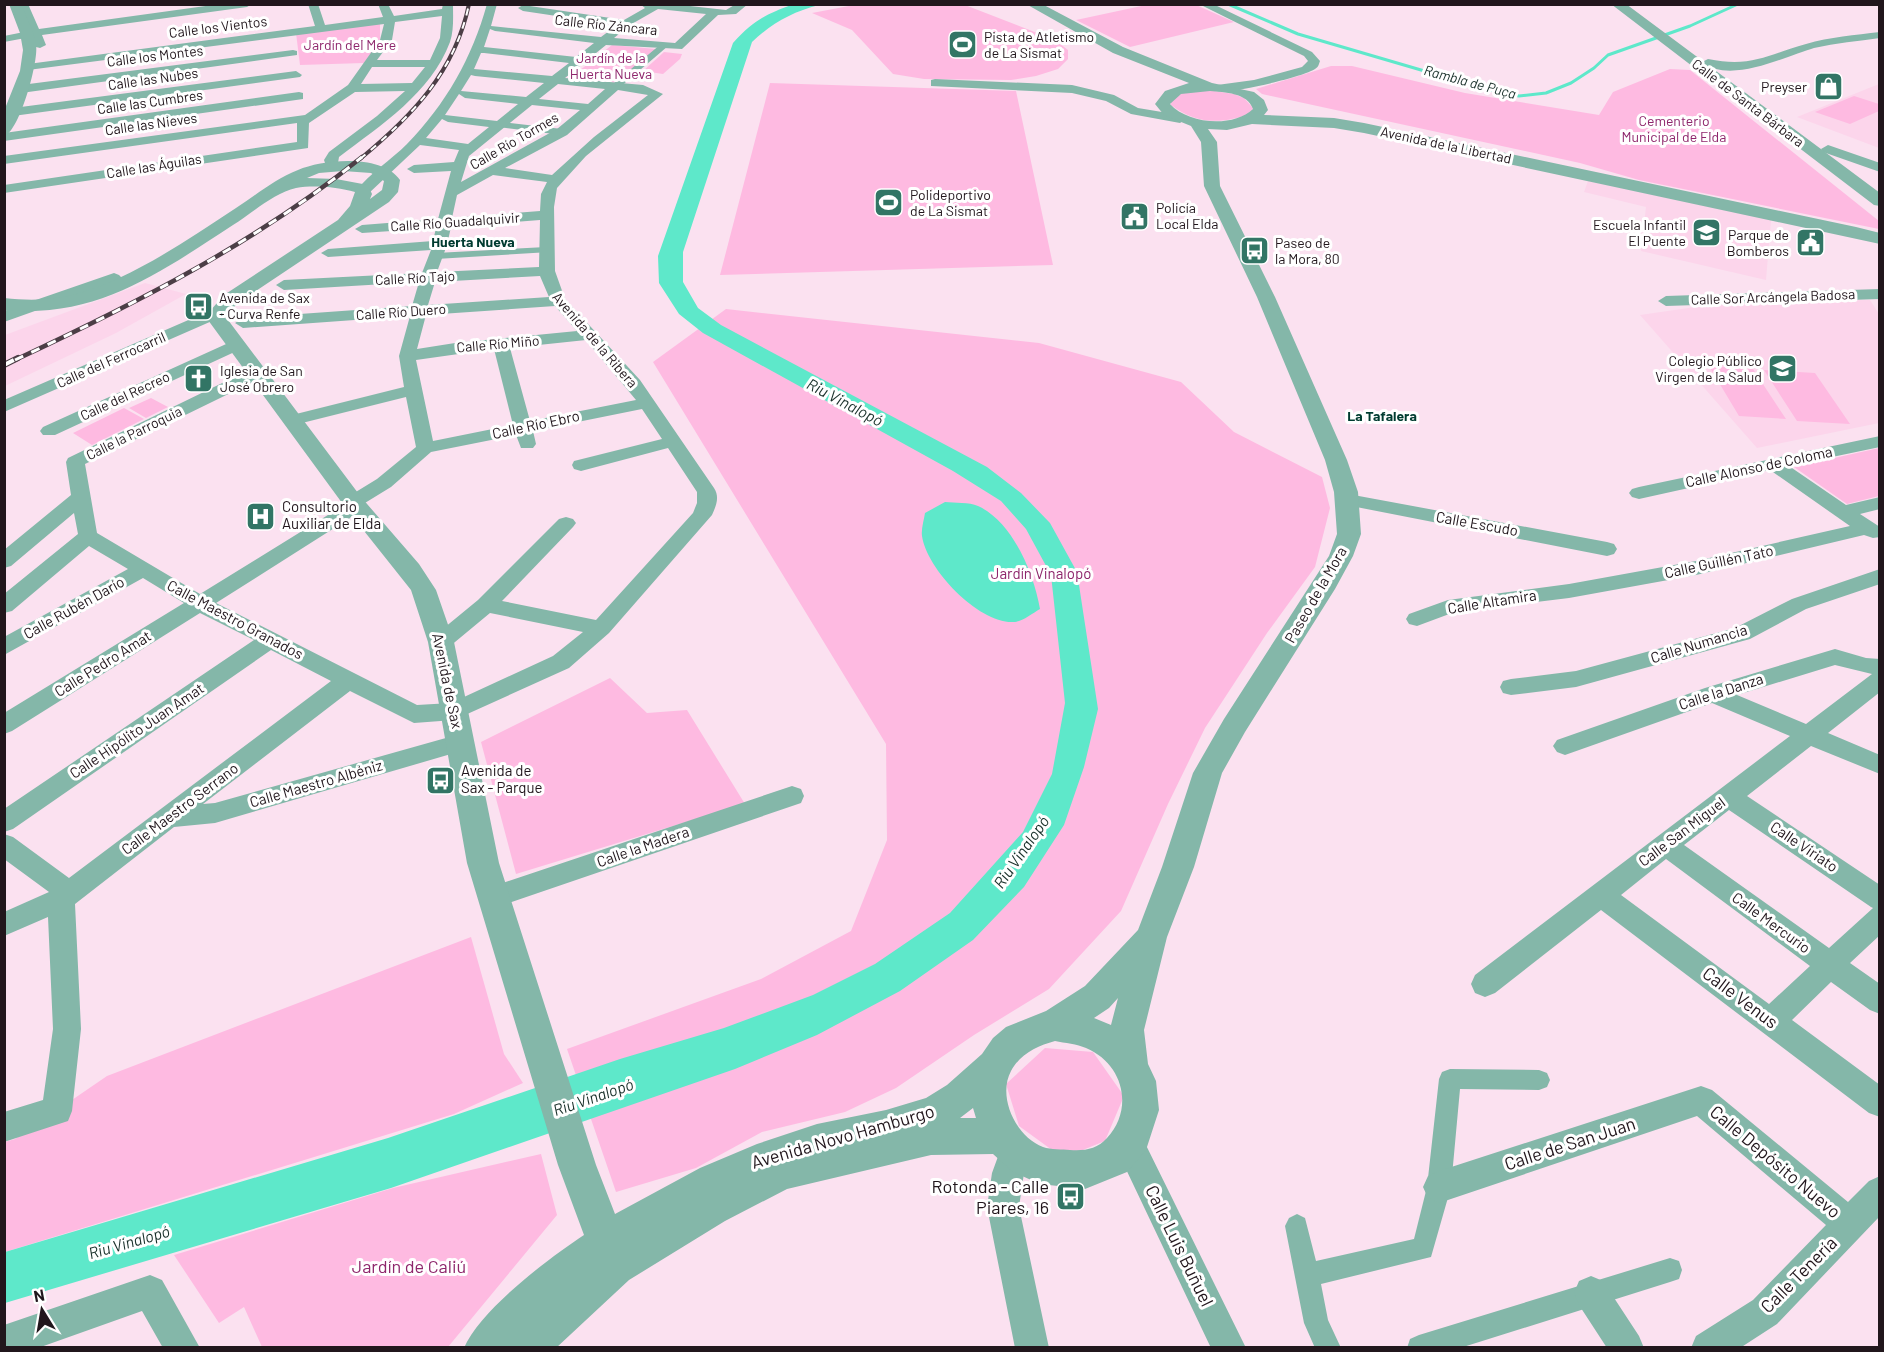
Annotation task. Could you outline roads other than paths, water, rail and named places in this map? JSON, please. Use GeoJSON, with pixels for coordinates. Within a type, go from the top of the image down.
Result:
{"type":"FeatureCollection","features":[{"type":"Feature","properties":{"kind":"street"},"geometry":{"type":"LineString","coordinates":[[5,131],[19,100],[29,63],[23,4]]}},
{"type":"Feature","properties":{"kind":"street"},"geometry":{"type":"LineString","coordinates":[[4,39],[26,35],[94,36],[168,26],[247,4]]}},
{"type":"Feature","properties":{"kind":"street"},"geometry":{"type":"LineString","coordinates":[[313,4],[321,28]]}},
{"type":"Feature","properties":{"kind":"street"},"geometry":{"type":"LineString","coordinates":[[290,33],[303,120],[352,88],[386,40],[390,20],[383,4]]}},
{"type":"Feature","properties":{"kind":"street"},"geometry":{"type":"LineString","coordinates":[[492,4],[492,23]]}},
{"type":"Feature","properties":{"kind":"street"},"geometry":{"type":"LineString","coordinates":[[425,448],[407,356],[428,277],[438,251],[450,193],[463,154],[501,125],[527,101],[652,5],[732,12],[743,4]]}},
{"type":"Feature","properties":{"kind":"street"},"geometry":{"type":"LineString","coordinates":[[1129,108],[1142,109],[1160,90],[1250,88],[1313,65],[1314,61],[1308,54],[1204,4]]}},
{"type":"Feature","properties":{"kind":"street","name":"Calle de Santa Bárbara"},"geometry":{"type":"LineString","coordinates":[[1617,4],[1708,62],[1880,187]]}},
{"type":"Feature","properties":{"kind":"street","name":"Calle de Santa Bárbara"},"geometry":{"type":"LineString","coordinates":[[1631,4],[1665,36],[1880,201]]}},
{"type":"Feature","properties":{"kind":"street"},"geometry":{"type":"LineString","coordinates":[[9,5],[26,35]]}},
{"type":"Feature","properties":{"kind":"street"},"geometry":{"type":"LineString","coordinates":[[1035,6],[1118,50],[1216,87]]}},
{"type":"Feature","properties":{"kind":"street"},"geometry":{"type":"LineString","coordinates":[[343,223],[358,208],[363,191],[421,137],[448,104],[492,23],[514,7],[626,23]]}},
{"type":"Feature","properties":{"kind":"street"},"geometry":{"type":"LineString","coordinates":[[332,166],[331,160],[334,155],[369,129],[417,87],[444,44],[448,8]]}},
{"type":"Feature","properties":{"kind":"street","name":"Calle los Vientos"},"geometry":{"type":"LineString","coordinates":[[29,63],[94,36],[168,26],[290,33],[390,20],[448,8]]}},
{"type":"Feature","properties":{"kind":"street","name":"Calle Río Záncara"},"geometry":{"type":"LineString","coordinates":[[492,23],[604,41],[678,47],[715,12]]}},
{"type":"Feature","properties":{"kind":"street"},"geometry":{"type":"LineString","coordinates":[[168,26],[171,69],[176,91],[171,114],[169,150]]}},
{"type":"Feature","properties":{"kind":"street"},"geometry":{"type":"LineString","coordinates":[[1743,89],[1740,74],[1747,68],[1810,46],[1880,35]]}},
{"type":"Feature","properties":{"kind":"street"},"geometry":{"type":"LineString","coordinates":[[1856,38],[1880,45]]}},
{"type":"Feature","properties":{"kind":"street"},"geometry":{"type":"LineString","coordinates":[[616,86],[664,46]]}},
{"type":"Feature","properties":{"kind":"street"},"geometry":{"type":"LineString","coordinates":[[484,50],[578,61]]}},
{"type":"Feature","properties":{"kind":"street"},"geometry":{"type":"LineString","coordinates":[[1118,50],[1160,90],[1171,114],[1180,118]]}},
{"type":"Feature","properties":{"kind":"street","name":"Calle los Montes"},"geometry":{"type":"LineString","coordinates":[[19,100],[171,69],[293,53]]}},
{"type":"Feature","properties":{"kind":"street"},"geometry":{"type":"LineString","coordinates":[[1708,62],[1726,67],[1747,68]]}},
{"type":"Feature","properties":{"kind":"street"},"geometry":{"type":"LineString","coordinates":[[369,64],[432,63]]}},
{"type":"Feature","properties":{"kind":"street"},"geometry":{"type":"LineString","coordinates":[[475,72],[643,89],[657,94],[600,139],[555,179],[493,171]]}},
{"type":"Feature","properties":{"kind":"street","name":"Calle las Nubes"},"geometry":{"type":"LineString","coordinates":[[19,100],[176,91],[296,75]]}},
{"type":"Feature","properties":{"kind":"street"},"geometry":{"type":"LineString","coordinates":[[935,83],[1072,89],[1110,98],[1135,111],[1180,118]]}},
{"type":"Feature","properties":{"kind":"street","name":"Calle Río Tormes"},"geometry":{"type":"LineString","coordinates":[[450,193],[562,132],[616,86]]}},
{"type":"Feature","properties":{"kind":"street"},"geometry":{"type":"LineString","coordinates":[[352,88],[417,87]]}},
{"type":"Feature","properties":{"kind":"street"},"geometry":{"type":"LineString","coordinates":[[1203,132],[1246,121],[1258,115],[1261,105],[1250,88]]}},
{"type":"Feature","properties":{"kind":"street"},"geometry":{"type":"LineString","coordinates":[[465,94],[592,108]]}},
{"type":"Feature","properties":{"kind":"street","name":"Calle las Cumbres"},"geometry":{"type":"LineString","coordinates":[[5,131],[171,114],[299,96]]}},
{"type":"Feature","properties":{"kind":"street","name":"Avenida de la Libertad"},"geometry":{"type":"LineString","coordinates":[[1261,105],[1304,116],[1355,121],[1427,134],[1585,170],[1637,186]]}},
{"type":"Feature","properties":{"kind":"street"},"geometry":{"type":"LineString","coordinates":[[448,118],[600,139]]}},
{"type":"Feature","properties":{"kind":"street","name":"Avenida de la Libertad"},"geometry":{"type":"LineString","coordinates":[[1180,118],[1203,132],[1246,121],[1313,122],[1354,126],[1880,237]]}},
{"type":"Feature","properties":{"kind":"street","name":"Calle las Águilas"},"geometry":{"type":"LineString","coordinates":[[4,189],[169,150],[303,144],[303,120]]}},
{"type":"Feature","properties":{"kind":"street","name":"Calle las Nieves"},"geometry":{"type":"LineString","coordinates":[[4,160],[169,150],[303,120]]}},
{"type":"Feature","properties":{"kind":"street","name":"Paseo de la Mora"},"geometry":{"type":"LineString","coordinates":[[1151,937],[1172,886],[1208,772],[1234,726],[1322,589],[1344,549],[1349,534],[1347,500],[1336,460],[1266,297],[1212,186],[1203,132]]}},
{"type":"Feature","properties":{"kind":"street"},"geometry":{"type":"LineString","coordinates":[[425,142],[470,148]]}},
{"type":"Feature","properties":{"kind":"street"},"geometry":{"type":"LineString","coordinates":[[1828,149],[1877,167]]}},
{"type":"Feature","properties":{"kind":"street"},"geometry":{"type":"LineString","coordinates":[[4,304],[30,298],[73,300],[113,283],[142,274],[304,171],[332,166],[368,168],[384,173],[392,180],[390,192],[376,203],[231,298],[218,315]]}},
{"type":"Feature","properties":{"kind":"street"},"geometry":{"type":"LineString","coordinates":[[414,169],[458,166]]}},
{"type":"Feature","properties":{"kind":"street","name":"Avenida de la Ribera"},"geometry":{"type":"LineString","coordinates":[[454,711],[561,662],[601,628],[702,515],[707,503],[706,492],[634,384],[549,287],[546,271],[547,199],[555,179]]}},
{"type":"Feature","properties":{"kind":"street"},"geometry":{"type":"LineString","coordinates":[[260,200],[288,186],[302,183],[346,185],[358,187],[363,191]]}},
{"type":"Feature","properties":{"kind":"street","name":"Calle Río Guadalquivir"},"geometry":{"type":"LineString","coordinates":[[362,229],[548,215]]}},
{"type":"Feature","properties":{"kind":"street"},"geometry":{"type":"LineString","coordinates":[[328,253],[546,250]]}},
{"type":"Feature","properties":{"kind":"street","name":"Calle Río Tajo"},"geometry":{"type":"LineString","coordinates":[[285,285],[546,271]]}},
{"type":"Feature","properties":{"kind":"street"},"geometry":{"type":"LineString","coordinates":[[4,327],[95,297],[113,283]]}},
{"type":"Feature","properties":{"kind":"street"},"geometry":{"type":"LineString","coordinates":[[4,286],[30,298]]}},
{"type":"Feature","properties":{"kind":"street"},"geometry":{"type":"LineString","coordinates":[[4,317],[30,298]]}},
{"type":"Feature","properties":{"kind":"street"},"geometry":{"type":"LineString","coordinates":[[4,327],[21,317],[30,298]]}},
{"type":"Feature","properties":{"kind":"street","name":"Calle Sor Arcángela Badosa"},"geometry":{"type":"LineString","coordinates":[[1666,301],[1876,298]]}},
{"type":"Feature","properties":{"kind":"street","name":"Calle Río Duero"},"geometry":{"type":"LineString","coordinates":[[243,323],[559,301]]}},
{"type":"Feature","properties":{"kind":"street","name":"Avenida de Sax"},"geometry":{"type":"LineString","coordinates":[[218,315],[220,326],[234,345],[423,590],[441,642],[483,863],[582,1178],[611,1254]]}},
{"type":"Feature","properties":{"kind":"street","name":"Calle del Ferrocarril"},"geometry":{"type":"LineString","coordinates":[[4,407],[206,318],[218,315]]}},
{"type":"Feature","properties":{"kind":"street","name":"Calle Río Miño"},"geometry":{"type":"LineString","coordinates":[[407,356],[455,348],[590,335]]}},
{"type":"Feature","properties":{"kind":"street"},"geometry":{"type":"LineString","coordinates":[[501,344],[524,436]]}},
{"type":"Feature","properties":{"kind":"street","name":"Calle del Recreo"},"geometry":{"type":"LineString","coordinates":[[49,431],[234,345]]}},
{"type":"Feature","properties":{"kind":"street","name":"Calle la Parroquia"},"geometry":{"type":"LineString","coordinates":[[81,496],[75,462],[257,373]]}},
{"type":"Feature","properties":{"kind":"street"},"geometry":{"type":"LineString","coordinates":[[294,420],[414,390]]}},
{"type":"Feature","properties":{"kind":"street","name":"Calle Río Ebro"},"geometry":{"type":"LineString","coordinates":[[425,448],[524,436],[646,403]]}},
{"type":"Feature","properties":{"kind":"street","name":"Calle Alonso de Coloma"},"geometry":{"type":"LineString","coordinates":[[1639,493],[1880,441]]}},
{"type":"Feature","properties":{"kind":"street"},"geometry":{"type":"LineString","coordinates":[[581,465],[671,442]]}},
{"type":"Feature","properties":{"kind":"street","name":"Calle Pedro Amat"},"geometry":{"type":"LineString","coordinates":[[4,725],[344,514],[353,502],[384,483],[425,448]]}},
{"type":"Feature","properties":{"kind":"street"},"geometry":{"type":"LineString","coordinates":[[1775,465],[1873,532]]}},
{"type":"Feature","properties":{"kind":"street"},"geometry":{"type":"LineString","coordinates":[[4,606],[88,536],[81,496]]}},
{"type":"Feature","properties":{"kind":"street"},"geometry":{"type":"LineString","coordinates":[[4,561],[81,496]]}},
{"type":"Feature","properties":{"kind":"street","name":"Calle Escudo"},"geometry":{"type":"LineString","coordinates":[[1347,500],[1607,549]]}},
{"type":"Feature","properties":{"kind":"street"},"geometry":{"type":"LineString","coordinates":[[1841,512],[1880,503]]}},
{"type":"Feature","properties":{"kind":"street"},"geometry":{"type":"LineString","coordinates":[[441,642],[486,605],[566,523]]}},
{"type":"Feature","properties":{"kind":"street","name":"Calle Guillén Tato"},"geometry":{"type":"LineString","coordinates":[[1569,591],[1873,532]]}},
{"type":"Feature","properties":{"kind":"street","name":"Calle Maestro Granados"},"geometry":{"type":"LineString","coordinates":[[88,536],[201,604],[414,714],[454,711]]}},
{"type":"Feature","properties":{"kind":"street","name":"Calle Rubén Darío"},"geometry":{"type":"LineString","coordinates":[[4,647],[144,570]]}},
{"type":"Feature","properties":{"kind":"street","name":"Calle Numancia"},"geometry":{"type":"LineString","coordinates":[[1511,687],[1576,679],[1742,634],[1799,604],[1880,576]]}},
{"type":"Feature","properties":{"kind":"street","name":"Calle Altamira"},"geometry":{"type":"LineString","coordinates":[[1417,619],[1459,605],[1569,591]]}},
{"type":"Feature","properties":{"kind":"street"},"geometry":{"type":"LineString","coordinates":[[486,605],[601,628]]}},
{"type":"Feature","properties":{"kind":"street","name":"Calle Hipólito Juan Amat"},"geometry":{"type":"LineString","coordinates":[[4,822],[270,640]]}},
{"type":"Feature","properties":{"kind":"street","name":"Calle la Danza"},"geometry":{"type":"LineString","coordinates":[[1565,746],[1713,694],[1835,657],[1880,668]]}},
{"type":"Feature","properties":{"kind":"street","name":"Calle Maestro Serrano"},"geometry":{"type":"LineString","coordinates":[[4,925],[65,896],[348,680]]}},
{"type":"Feature","properties":{"kind":"street","name":"Calle San Miguel"},"geometry":{"type":"LineString","coordinates":[[1485,984],[1880,680]]}},
{"type":"Feature","properties":{"kind":"street"},"geometry":{"type":"LineString","coordinates":[[1713,694],[1880,765]]}},
{"type":"Feature","properties":{"kind":"street","name":"Calle Maestro Albéniz"},"geometry":{"type":"LineString","coordinates":[[170,817],[215,813],[460,743]]}},
{"type":"Feature","properties":{"kind":"street","name":"Calle la Madera"},"geometry":{"type":"LineString","coordinates":[[494,897],[792,796]]}},
{"type":"Feature","properties":{"kind":"street","name":"Calle Viriato"},"geometry":{"type":"LineString","coordinates":[[1729,797],[1880,899]]}},
{"type":"Feature","properties":{"kind":"street"},"geometry":{"type":"LineString","coordinates":[[4,844],[65,896],[68,1029],[57,1111],[4,1126]]}},
{"type":"Feature","properties":{"kind":"street","name":"Calle Mercurio"},"geometry":{"type":"LineString","coordinates":[[1664,844],[1880,1001]]}},
{"type":"Feature","properties":{"kind":"street","name":"Calle Venus"},"geometry":{"type":"LineString","coordinates":[[1600,894],[1880,1103]]}},
{"type":"Feature","properties":{"kind":"street"},"geometry":{"type":"LineString","coordinates":[[1771,1021],[1880,917]]}},
{"type":"Feature","properties":{"kind":"street"},"geometry":{"type":"LineString","coordinates":[[1055,1025],[1097,997],[1151,937]]}},
{"type":"Feature","properties":{"kind":"street"},"geometry":{"type":"LineString","coordinates":[[1131,1064],[1127,1030],[1151,937]]}},
{"type":"Feature","properties":{"kind":"street"},"geometry":{"type":"LineString","coordinates":[[1055,1025],[1076,1026],[1098,1034],[1116,1046],[1131,1064],[1140,1083],[1143,1104],[1139,1125],[1129,1144],[1112,1160],[1088,1170],[1063,1172],[1038,1165],[1009,1143],[991,1113],[988,1089],[994,1066],[1004,1050],[1018,1037],[1035,1028],[1055,1025]]}},
{"type":"Feature","properties":{"kind":"street","name":"Avenida Novo Hamburgo"},"geometry":{"type":"LineString","coordinates":[[526,1347],[575,1300],[611,1254],[711,1182],[744,1166],[803,1146],[904,1123],[939,1111],[994,1066]]}},
{"type":"Feature","properties":{"kind":"street"},"geometry":{"type":"LineString","coordinates":[[1308,1275],[1423,1249],[1439,1187],[1450,1079],[1539,1080]]}},
{"type":"Feature","properties":{"kind":"street","name":"Calle de San Juan"},"geometry":{"type":"LineString","coordinates":[[1439,1187],[1701,1100]]}},
{"type":"Feature","properties":{"kind":"street","name":"Calle Depósito Nuevo"},"geometry":{"type":"LineString","coordinates":[[1701,1100],[1849,1224]]}},
{"type":"Feature","properties":{"kind":"street","name":"Avenida Novo Hamburgo"},"geometry":{"type":"LineString","coordinates":[[485,1347],[558,1279],[783,1171],[931,1137],[1009,1143]]}},
{"type":"Feature","properties":{"kind":"street"},"geometry":{"type":"LineString","coordinates":[[1009,1143],[1008,1173],[1003,1207],[1032,1347]]}},
{"type":"Feature","properties":{"kind":"street","name":"Calle Luis Buñuel"},"geometry":{"type":"LineString","coordinates":[[1129,1144],[1229,1347]]}},
{"type":"Feature","properties":{"kind":"street","name":"Calle Tenería"},"geometry":{"type":"LineString","coordinates":[[1708,1347],[1765,1312],[1880,1192]]}},
{"type":"Feature","properties":{"kind":"street"},"geometry":{"type":"LineString","coordinates":[[1297,1226],[1316,1323],[1329,1347]]}},
{"type":"Feature","properties":{"kind":"street"},"geometry":{"type":"LineString","coordinates":[[1419,1347],[1670,1270]]}},
{"type":"Feature","properties":{"kind":"street"},"geometry":{"type":"LineString","coordinates":[[4,1342],[150,1292],[183,1347]]}},
{"type":"Feature","properties":{"kind":"street"},"geometry":{"type":"LineString","coordinates":[[1591,1293],[1627,1347]]}},
{"type":"Feature","properties":{"kind":"water","name":"Riu Vinalopó"},"geometry":{"type":"Polygon","coordinates":[[[791,5],[819,5],[783,19],[752,42],[683,252],[683,282],[698,308],[721,325],[987,467],[1021,493],[1050,523],[1077,572],[1098,709],[1084,767],[1064,825],[1024,887],[973,940],[900,991],[817,1035],[735,1069],[391,1188],[5,1303],[5,1252],[388,1138],[620,1059],[724,1028],[813,995],[875,964],[950,913],[1023,832],[1052,774],[1065,703],[1051,575],[1026,529],[1001,501],[953,471],[703,333],[679,314],[659,283],[658,256],[733,43],[759,20],[791,5]]]}},
{"type":"Feature","properties":{"kind":"water"},"geometry":{"type":"Polygon","coordinates":[[[945,502],[978,506],[1002,524],[1020,550],[1027,565],[1040,609],[1025,619],[1015,622],[1001,621],[986,615],[972,605],[944,579],[926,550],[922,527],[925,513],[945,502]]]}},
{"type":"Feature","properties":{"kind":"waterway","name":"Rambla de Puça"},"geometry":{"type":"LineString","coordinates":[[1228,4],[1298,34],[1486,89],[1519,96],[1546,93],[1571,83],[1594,68],[1608,55],[1690,26],[1738,4]]}},
{"type":"Feature","properties":{"kind":"railway"},"geometry":{"type":"LineString","coordinates":[[360,159],[397,126],[429,91],[453,51],[469,4]]}},
{"type":"Feature","properties":{"kind":"railway"},"geometry":{"type":"LineString","coordinates":[[15,360],[151,293],[238,244],[281,217],[362,157]]}},
{"type":"Feature","properties":{"kind":"railway"},"geometry":{"type":"LineString","coordinates":[[4,365],[18,358]]}},
{"type":"Feature","properties":{"kind":"place","name":"Pista de Atletismo de La Sismat"},"geometry":{"type":"Point","coordinates":[963,45]}},
{"type":"Feature","properties":{"kind":"place","name":"Preyser"},"geometry":{"type":"Point","coordinates":[1828,87]}},
{"type":"Feature","properties":{"kind":"place","name":"Polideportivo de La Sismat"},"geometry":{"type":"Point","coordinates":[889,203]}},
{"type":"Feature","properties":{"kind":"place","name":"Policía Local Elda"},"geometry":{"type":"Point","coordinates":[1135,216]}},
{"type":"Feature","properties":{"kind":"place","name":"Escuela Infantil El Puente"},"geometry":{"type":"Point","coordinates":[1707,233]}},
{"type":"Feature","properties":{"kind":"place","name":"Parque de Bomberos"},"geometry":{"type":"Point","coordinates":[1810,243]}},
{"type":"Feature","properties":{"kind":"place","name":"Paseo de la Mora, 80"},"geometry":{"type":"Point","coordinates":[1254,251]}},
{"type":"Feature","properties":{"kind":"place","name":"Avenida de Sax - Curva Renfe"},"geometry":{"type":"Point","coordinates":[198,306]}},
{"type":"Feature","properties":{"kind":"place","name":"Colegio Público Virgen de la Salud"},"geometry":{"type":"Point","coordinates":[1783,369]}},
{"type":"Feature","properties":{"kind":"place","name":"Iglesia de San José Obrero"},"geometry":{"type":"Point","coordinates":[199,379]}},
{"type":"Feature","properties":{"kind":"place","name":"Consultorio Auxiliar de Elda"},"geometry":{"type":"Point","coordinates":[261,516]}},
{"type":"Feature","properties":{"kind":"place","name":"Avenida de Sax - Parque"},"geometry":{"type":"Point","coordinates":[440,780]}},
{"type":"Feature","properties":{"kind":"place","name":"Rotonda - Calle Piares, 16"},"geometry":{"type":"Point","coordinates":[1070,1197]}},
{"type":"Feature","properties":{"kind":"district","name":"Huerta Nueva"},"geometry":{"type":"Point","coordinates":[473,242]}},
{"type":"Feature","properties":{"kind":"district","name":"La Tafalera"},"geometry":{"type":"Point","coordinates":[1382,416]}},
{"type":"Feature","properties":{"kind":"park label","name":"Jardín del Mere"},"geometry":{"type":"Point","coordinates":[350,45]}},
{"type":"Feature","properties":{"kind":"park label","name":"Jardín de la Huerta Nueva"},"geometry":{"type":"Point","coordinates":[611,66]}},
{"type":"Feature","properties":{"kind":"park label","name":"Cementerio Municipal de Elda"},"geometry":{"type":"Point","coordinates":[1674,130]}},
{"type":"Feature","properties":{"kind":"park label","name":"Jardín Vinalopó"},"geometry":{"type":"Point","coordinates":[1041,574]}},
{"type":"Feature","properties":{"kind":"park label","name":"Jardín de Caliú"},"geometry":{"type":"Point","coordinates":[409,1267]}}]}
